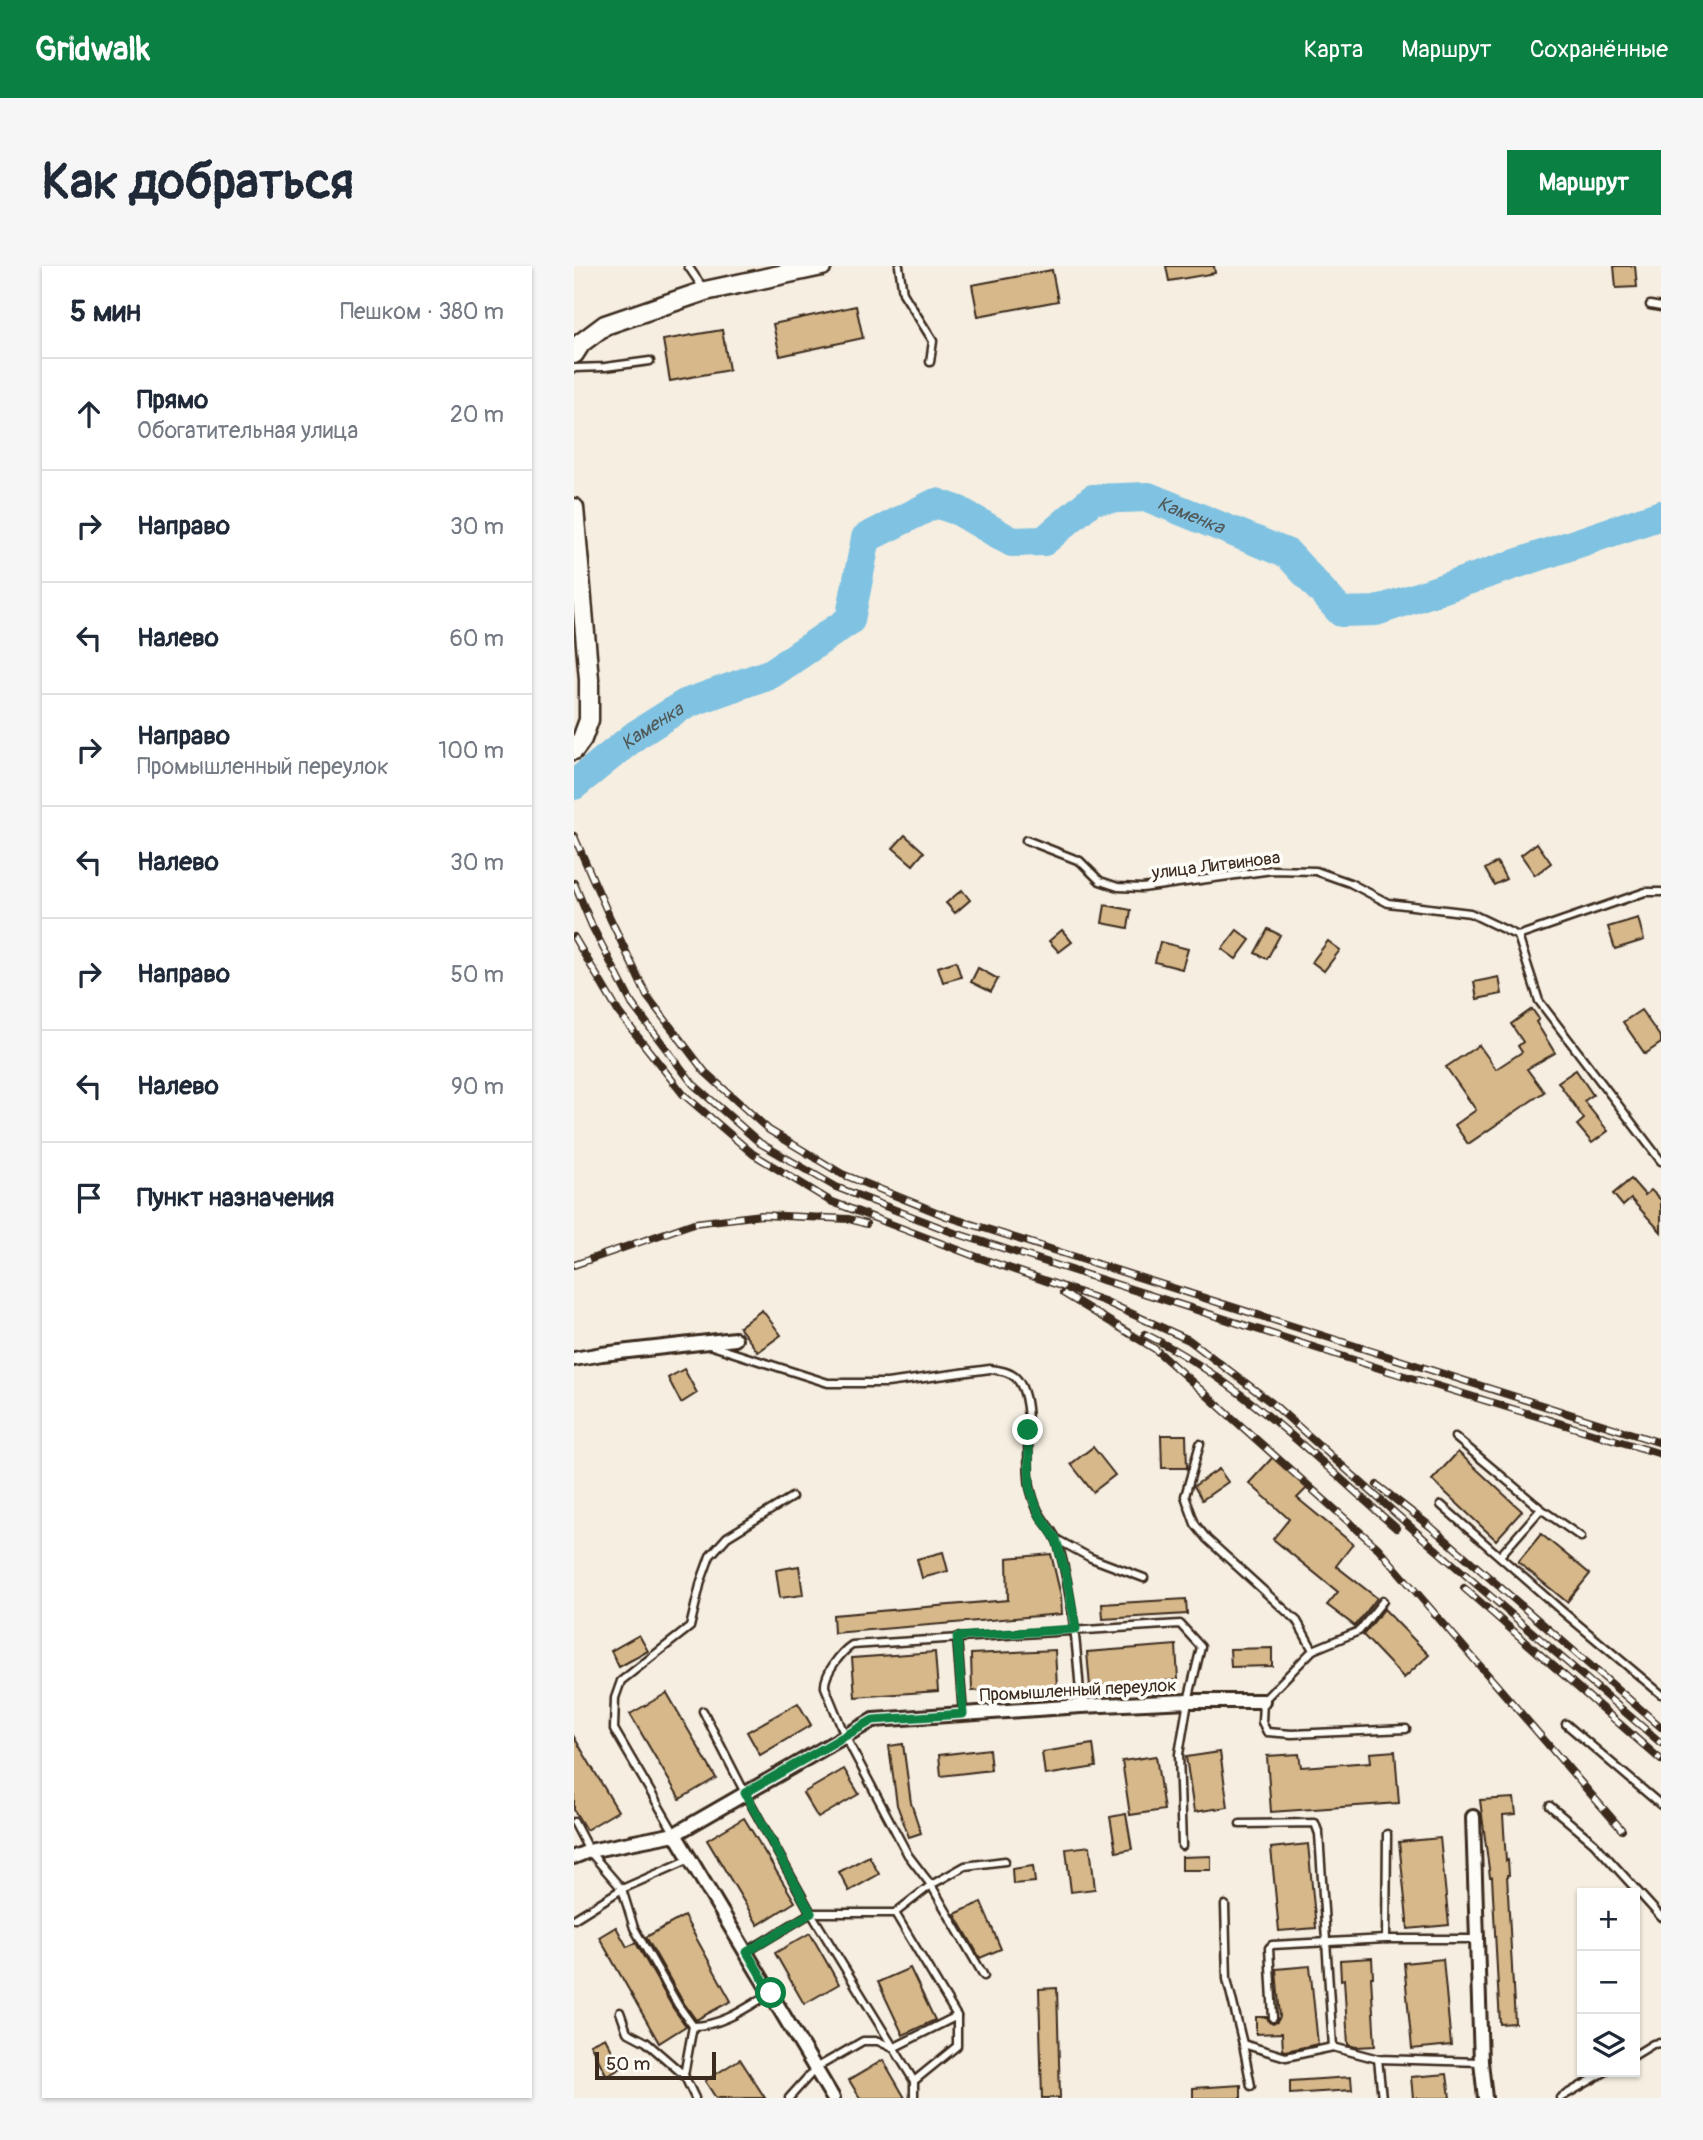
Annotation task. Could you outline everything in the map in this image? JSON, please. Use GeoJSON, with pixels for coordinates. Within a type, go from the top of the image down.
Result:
{"type":"FeatureCollection","features":[{"type":"Feature","properties":{"kind":"main road"},"geometry":{"type":"LineString","coordinates":[[574,354],[581,343],[605,325],[705,291],[822,266]]}},
{"type":"Feature","properties":{"kind":"main road"},"geometry":{"type":"LineString","coordinates":[[574,508],[589,680],[589,720],[582,739],[574,750]]}},
{"type":"Feature","properties":{"kind":"street"},"geometry":{"type":"LineString","coordinates":[[574,1359],[735,1339]]}},
{"type":"Feature","properties":{"kind":"street","name":"Промышленный переулок"},"geometry":{"type":"LineString","coordinates":[[574,1857],[589,1851],[675,1834],[873,1720],[1081,1706],[1263,1700]]}},
{"type":"Feature","properties":{"kind":"street"},"geometry":{"type":"LineString","coordinates":[[1473,1817],[1481,2062],[1485,2098]]}},
{"type":"Feature","properties":{"kind":"street"},"geometry":{"type":"LineString","coordinates":[[675,1834],[833,2098]]}},
{"type":"Feature","properties":{"kind":"lane"},"geometry":{"type":"LineString","coordinates":[[688,266],[705,291]]}},
{"type":"Feature","properties":{"kind":"lane"},"geometry":{"type":"LineString","coordinates":[[899,266],[903,293],[933,341],[930,362]]}},
{"type":"Feature","properties":{"kind":"lane"},"geometry":{"type":"LineString","coordinates":[[1650,305],[1661,307]]}},
{"type":"Feature","properties":{"kind":"lane"},"geometry":{"type":"LineString","coordinates":[[574,368],[650,361]]}},
{"type":"Feature","properties":{"kind":"lane","name":"улица Литвинова"},"geometry":{"type":"LineString","coordinates":[[1026,840],[1080,861],[1100,881],[1118,887],[1142,888],[1272,870],[1316,872],[1350,883],[1388,903],[1470,913],[1518,936]]}},
{"type":"Feature","properties":{"kind":"lane"},"geometry":{"type":"LineString","coordinates":[[1661,892],[1644,892],[1518,936],[1539,1001],[1661,1161]]}},
{"type":"Feature","properties":{"kind":"lane"},"geometry":{"type":"LineString","coordinates":[[701,1342],[828,1383],[887,1383],[990,1369],[1015,1377],[1024,1391],[1030,1489],[1039,1514],[1056,1539],[1067,1579],[1076,1629],[1081,1706]]}},
{"type":"Feature","properties":{"kind":"lane"},"geometry":{"type":"LineString","coordinates":[[1455,1437],[1541,1509],[1581,1537]]}},
{"type":"Feature","properties":{"kind":"lane"},"geometry":{"type":"LineString","coordinates":[[1199,1444],[1185,1496],[1195,1524],[1207,1539],[1297,1621],[1313,1650]]}},
{"type":"Feature","properties":{"kind":"lane"},"geometry":{"type":"LineString","coordinates":[[675,1834],[614,1729],[618,1689],[621,1681],[690,1627],[710,1556],[727,1536],[792,1497]]}},
{"type":"Feature","properties":{"kind":"lane"},"geometry":{"type":"LineString","coordinates":[[1441,1505],[1661,1694]]}},
{"type":"Feature","properties":{"kind":"lane"},"geometry":{"type":"LineString","coordinates":[[1500,1556],[1541,1509]]}},
{"type":"Feature","properties":{"kind":"lane"},"geometry":{"type":"LineString","coordinates":[[1056,1539],[1091,1558],[1144,1578]]}},
{"type":"Feature","properties":{"kind":"lane"},"geometry":{"type":"LineString","coordinates":[[1383,1601],[1359,1631],[1313,1650],[1263,1700],[1262,1722],[1267,1732],[1292,1734],[1406,1729]]}},
{"type":"Feature","properties":{"kind":"lane"},"geometry":{"type":"LineString","coordinates":[[984,1976],[931,1885],[908,1855],[845,1736],[825,1687],[824,1680],[846,1649],[852,1645],[1180,1624],[1201,1647],[1179,1754],[1182,1846]]}},
{"type":"Feature","properties":{"kind":"lane"},"geometry":{"type":"LineString","coordinates":[[957,1637],[963,1714]]}},
{"type":"Feature","properties":{"kind":"lane"},"geometry":{"type":"LineString","coordinates":[[703,1710],[811,1913],[914,2081],[914,2098]]}},
{"type":"Feature","properties":{"kind":"lane"},"geometry":{"type":"LineString","coordinates":[[1566,1724],[1661,1805]]}},
{"type":"Feature","properties":{"kind":"lane"},"geometry":{"type":"LineString","coordinates":[[1550,1807],[1594,1843],[1661,1917]]}},
{"type":"Feature","properties":{"kind":"lane"},"geometry":{"type":"LineString","coordinates":[[574,1822],[589,1851],[622,1889],[634,1928],[692,2026],[684,2075]]}},
{"type":"Feature","properties":{"kind":"lane"},"geometry":{"type":"LineString","coordinates":[[1240,1824],[1315,1823],[1319,1834],[1333,2048]]}},
{"type":"Feature","properties":{"kind":"lane"},"geometry":{"type":"LineString","coordinates":[[1386,1939],[1387,1834]]}},
{"type":"Feature","properties":{"kind":"lane"},"geometry":{"type":"LineString","coordinates":[[574,1919],[622,1889],[690,1859]]}},
{"type":"Feature","properties":{"kind":"lane"},"geometry":{"type":"LineString","coordinates":[[747,1952],[811,1913],[895,1913],[931,1885],[965,1866],[1005,1861]]}},
{"type":"Feature","properties":{"kind":"lane"},"geometry":{"type":"LineString","coordinates":[[1225,1905],[1227,1979],[1244,2044],[1251,2086]]}},
{"type":"Feature","properties":{"kind":"lane"},"geometry":{"type":"LineString","coordinates":[[895,1913],[957,2016],[957,2046],[914,2081]]}},
{"type":"Feature","properties":{"kind":"lane"},"geometry":{"type":"LineString","coordinates":[[1273,2018],[1269,1948],[1272,1945],[1386,1939],[1476,1939]]}},
{"type":"Feature","properties":{"kind":"lane"},"geometry":{"type":"LineString","coordinates":[[692,2026],[708,2026],[723,2021],[771,1993]]}},
{"type":"Feature","properties":{"kind":"lane"},"geometry":{"type":"LineString","coordinates":[[620,2012],[627,2032],[646,2042],[684,2075],[695,2098]]}},
{"type":"Feature","properties":{"kind":"lane"},"geometry":{"type":"LineString","coordinates":[[893,2048],[957,2016]]}},
{"type":"Feature","properties":{"kind":"lane"},"geometry":{"type":"LineString","coordinates":[[789,2098],[816,2068],[863,2040],[878,2041],[893,2048]]}},
{"type":"Feature","properties":{"kind":"lane"},"geometry":{"type":"LineString","coordinates":[[1640,2051],[1661,2043]]}},
{"type":"Feature","properties":{"kind":"lane"},"geometry":{"type":"LineString","coordinates":[[1244,2044],[1286,2057],[1333,2048],[1378,2060],[1481,2062]]}},
{"type":"Feature","properties":{"kind":"lane"},"geometry":{"type":"LineString","coordinates":[[1378,2060],[1382,2098]]}},
{"type":"Feature","properties":{"kind":"lane"},"geometry":{"type":"LineString","coordinates":[[1560,2098],[1596,2077]]}},
{"type":"Feature","properties":{"kind":"building"},"geometry":{"type":"Polygon","coordinates":[[[1166,266],[1214,266],[1215,273],[1169,281],[1166,266]]]}},
{"type":"Feature","properties":{"kind":"building"},"geometry":{"type":"Polygon","coordinates":[[[1614,266],[1635,266],[1637,287],[1616,288],[1614,266]]]}},
{"type":"Feature","properties":{"kind":"building"},"geometry":{"type":"Polygon","coordinates":[[[1052,270],[1058,301],[978,316],[972,285],[1052,270]]]}},
{"type":"Feature","properties":{"kind":"building"},"geometry":{"type":"Polygon","coordinates":[[[856,306],[863,338],[780,356],[773,324],[856,306]]]}},
{"type":"Feature","properties":{"kind":"building"},"geometry":{"type":"Polygon","coordinates":[[[722,330],[729,370],[670,381],[663,340],[722,330]]]}},
{"type":"Feature","properties":{"kind":"building"},"geometry":{"type":"Polygon","coordinates":[[[905,835],[924,852],[913,865],[893,848],[905,835]]]}},
{"type":"Feature","properties":{"kind":"building"},"geometry":{"type":"Polygon","coordinates":[[[1537,843],[1551,863],[1535,875],[1521,855],[1537,843]]]}},
{"type":"Feature","properties":{"kind":"building"},"geometry":{"type":"Polygon","coordinates":[[[1497,862],[1506,879],[1494,885],[1485,869],[1497,862]]]}},
{"type":"Feature","properties":{"kind":"building"},"geometry":{"type":"Polygon","coordinates":[[[962,890],[970,900],[955,913],[946,903],[962,890]]]}},
{"type":"Feature","properties":{"kind":"building"},"geometry":{"type":"Polygon","coordinates":[[[1105,905],[1131,910],[1128,928],[1102,923],[1105,905]]]}},
{"type":"Feature","properties":{"kind":"building"},"geometry":{"type":"Polygon","coordinates":[[[1638,918],[1644,940],[1615,949],[1608,927],[1638,918]]]}},
{"type":"Feature","properties":{"kind":"building"},"geometry":{"type":"Polygon","coordinates":[[[1268,929],[1280,935],[1267,959],[1255,953],[1268,929]]]}},
{"type":"Feature","properties":{"kind":"building"},"geometry":{"type":"Polygon","coordinates":[[[1062,930],[1072,942],[1059,952],[1049,941],[1062,930]]]}},
{"type":"Feature","properties":{"kind":"building"},"geometry":{"type":"Polygon","coordinates":[[[1237,930],[1250,940],[1236,959],[1222,949],[1237,930]]]}},
{"type":"Feature","properties":{"kind":"building"},"geometry":{"type":"Polygon","coordinates":[[[1328,941],[1340,950],[1324,971],[1312,962],[1328,941]]]}},
{"type":"Feature","properties":{"kind":"building"},"geometry":{"type":"Polygon","coordinates":[[[1160,942],[1188,949],[1182,969],[1155,962],[1160,942]]]}},
{"type":"Feature","properties":{"kind":"building"},"geometry":{"type":"Polygon","coordinates":[[[956,961],[961,977],[943,982],[938,967],[956,961]]]}},
{"type":"Feature","properties":{"kind":"building"},"geometry":{"type":"Polygon","coordinates":[[[978,968],[998,979],[991,992],[971,982],[978,968]]]}},
{"type":"Feature","properties":{"kind":"building"},"geometry":{"type":"Polygon","coordinates":[[[1499,977],[1502,994],[1477,999],[1474,982],[1499,977]]]}},
{"type":"Feature","properties":{"kind":"building"},"geometry":{"type":"Polygon","coordinates":[[[1532,1009],[1539,1019],[1536,1022],[1555,1053],[1527,1069],[1544,1092],[1468,1144],[1455,1125],[1476,1110],[1446,1067],[1479,1045],[1496,1069],[1522,1052],[1518,1046],[1523,1042],[1511,1024],[1532,1009]]]}},
{"type":"Feature","properties":{"kind":"building"},"geometry":{"type":"Polygon","coordinates":[[[1641,1010],[1661,1038],[1661,1043],[1645,1054],[1623,1022],[1641,1010]]]}},
{"type":"Feature","properties":{"kind":"building"},"geometry":{"type":"Polygon","coordinates":[[[1576,1070],[1593,1095],[1584,1101],[1608,1131],[1592,1143],[1577,1125],[1584,1119],[1558,1082],[1576,1070]]]}},
{"type":"Feature","properties":{"kind":"building"},"geometry":{"type":"Polygon","coordinates":[[[1631,1179],[1645,1195],[1651,1190],[1661,1200],[1661,1232],[1631,1199],[1623,1206],[1613,1194],[1631,1179]]]}},
{"type":"Feature","properties":{"kind":"building"},"geometry":{"type":"Polygon","coordinates":[[[762,1310],[781,1335],[758,1352],[739,1327],[762,1310]]]}},
{"type":"Feature","properties":{"kind":"building"},"geometry":{"type":"Polygon","coordinates":[[[684,1369],[697,1393],[681,1403],[668,1378],[684,1369]]]}},
{"type":"Feature","properties":{"kind":"building"},"geometry":{"type":"Polygon","coordinates":[[[1161,1435],[1186,1435],[1187,1468],[1162,1468],[1161,1435]]]}},
{"type":"Feature","properties":{"kind":"building"},"geometry":{"type":"Polygon","coordinates":[[[1093,1447],[1115,1475],[1093,1492],[1071,1464],[1093,1447]]]}},
{"type":"Feature","properties":{"kind":"building"},"geometry":{"type":"Polygon","coordinates":[[[1458,1452],[1522,1511],[1496,1540],[1432,1480],[1458,1452]]]}},
{"type":"Feature","properties":{"kind":"building"},"geometry":{"type":"Polygon","coordinates":[[[1273,1457],[1307,1488],[1297,1498],[1353,1544],[1336,1566],[1377,1598],[1355,1626],[1327,1605],[1338,1592],[1273,1539],[1289,1519],[1249,1483],[1273,1457]]]}},
{"type":"Feature","properties":{"kind":"building"},"geometry":{"type":"Polygon","coordinates":[[[1219,1469],[1228,1482],[1202,1500],[1194,1486],[1219,1469]]]}},
{"type":"Feature","properties":{"kind":"building"},"geometry":{"type":"Polygon","coordinates":[[[1541,1534],[1590,1574],[1567,1602],[1518,1562],[1541,1534]]]}},
{"type":"Feature","properties":{"kind":"building"},"geometry":{"type":"Polygon","coordinates":[[[943,1552],[948,1571],[922,1578],[917,1559],[943,1552]]]}},
{"type":"Feature","properties":{"kind":"building"},"geometry":{"type":"Polygon","coordinates":[[[1051,1554],[1061,1596],[1062,1614],[834,1633],[833,1615],[1008,1600],[1007,1558],[1051,1554]]]}},
{"type":"Feature","properties":{"kind":"building"},"geometry":{"type":"Polygon","coordinates":[[[799,1566],[803,1595],[780,1598],[776,1570],[799,1566]]]}},
{"type":"Feature","properties":{"kind":"building"},"geometry":{"type":"Polygon","coordinates":[[[1186,1599],[1187,1614],[1103,1619],[1102,1604],[1186,1599]]]}},
{"type":"Feature","properties":{"kind":"building"},"geometry":{"type":"Polygon","coordinates":[[[1384,1609],[1429,1655],[1404,1678],[1363,1635],[1384,1609]]]}},
{"type":"Feature","properties":{"kind":"building"},"geometry":{"type":"Polygon","coordinates":[[[639,1635],[648,1651],[619,1667],[611,1651],[639,1635]]]}},
{"type":"Feature","properties":{"kind":"building"},"geometry":{"type":"Polygon","coordinates":[[[1176,1645],[1178,1680],[1090,1687],[1087,1652],[1176,1645]]]}},
{"type":"Feature","properties":{"kind":"building"},"geometry":{"type":"Polygon","coordinates":[[[1272,1648],[1272,1666],[1231,1667],[1230,1649],[1272,1648]]]}},
{"type":"Feature","properties":{"kind":"building"},"geometry":{"type":"Polygon","coordinates":[[[1055,1650],[1057,1687],[972,1691],[971,1654],[1055,1650]]]}},
{"type":"Feature","properties":{"kind":"building"},"geometry":{"type":"Polygon","coordinates":[[[935,1652],[938,1691],[855,1697],[852,1658],[935,1652]]]}},
{"type":"Feature","properties":{"kind":"building"},"geometry":{"type":"Polygon","coordinates":[[[667,1693],[716,1778],[680,1799],[630,1714],[667,1693]]]}},
{"type":"Feature","properties":{"kind":"building"},"geometry":{"type":"Polygon","coordinates":[[[798,1703],[811,1725],[760,1755],[747,1732],[798,1703]]]}},
{"type":"Feature","properties":{"kind":"building"},"geometry":{"type":"Polygon","coordinates":[[[574,1737],[618,1811],[586,1830],[574,1810],[574,1737]]]}},
{"type":"Feature","properties":{"kind":"building"},"geometry":{"type":"Polygon","coordinates":[[[903,1744],[911,1803],[921,1833],[909,1837],[897,1805],[889,1746],[903,1744]]]}},
{"type":"Feature","properties":{"kind":"building"},"geometry":{"type":"Polygon","coordinates":[[[1093,1744],[1096,1767],[1045,1775],[1042,1752],[1093,1744]]]}},
{"type":"Feature","properties":{"kind":"building"},"geometry":{"type":"Polygon","coordinates":[[[989,1749],[991,1770],[941,1776],[939,1755],[989,1749]]]}},
{"type":"Feature","properties":{"kind":"building"},"geometry":{"type":"Polygon","coordinates":[[[1395,1751],[1399,1803],[1271,1812],[1267,1756],[1299,1754],[1301,1767],[1371,1762],[1370,1753],[1395,1751]]]}},
{"type":"Feature","properties":{"kind":"building"},"geometry":{"type":"Polygon","coordinates":[[[1220,1752],[1228,1807],[1194,1812],[1186,1757],[1220,1752]]]}},
{"type":"Feature","properties":{"kind":"building"},"geometry":{"type":"Polygon","coordinates":[[[1156,1756],[1164,1810],[1130,1815],[1122,1761],[1156,1756]]]}},
{"type":"Feature","properties":{"kind":"building"},"geometry":{"type":"Polygon","coordinates":[[[844,1769],[859,1794],[818,1818],[803,1793],[844,1769]]]}},
{"type":"Feature","properties":{"kind":"building"},"geometry":{"type":"Polygon","coordinates":[[[1514,1798],[1516,1814],[1503,1815],[1509,1875],[1515,2023],[1500,2024],[1492,1877],[1480,1800],[1514,1798]]]}},
{"type":"Feature","properties":{"kind":"building"},"geometry":{"type":"Polygon","coordinates":[[[1126,1814],[1132,1849],[1116,1852],[1110,1817],[1126,1814]]]}},
{"type":"Feature","properties":{"kind":"building"},"geometry":{"type":"Polygon","coordinates":[[[744,1818],[795,1902],[758,1925],[707,1840],[744,1818]]]}},
{"type":"Feature","properties":{"kind":"building"},"geometry":{"type":"Polygon","coordinates":[[[1440,1838],[1449,1925],[1408,1929],[1399,1842],[1440,1838]]]}},
{"type":"Feature","properties":{"kind":"building"},"geometry":{"type":"Polygon","coordinates":[[[1308,1844],[1316,1928],[1279,1931],[1271,1848],[1308,1844]]]}},
{"type":"Feature","properties":{"kind":"building"},"geometry":{"type":"Polygon","coordinates":[[[1090,1846],[1095,1889],[1071,1892],[1066,1849],[1090,1846]]]}},
{"type":"Feature","properties":{"kind":"building"},"geometry":{"type":"Polygon","coordinates":[[[869,1856],[879,1874],[849,1891],[839,1872],[869,1856]]]}},
{"type":"Feature","properties":{"kind":"building"},"geometry":{"type":"Polygon","coordinates":[[[1211,1856],[1211,1870],[1182,1870],[1182,1857],[1211,1856]]]}},
{"type":"Feature","properties":{"kind":"building"},"geometry":{"type":"Polygon","coordinates":[[[1033,1866],[1035,1882],[1013,1884],[1012,1869],[1033,1866]]]}},
{"type":"Feature","properties":{"kind":"building"},"geometry":{"type":"Polygon","coordinates":[[[981,1902],[1001,1949],[980,1958],[955,1914],[981,1902]]]}},
{"type":"Feature","properties":{"kind":"building"},"geometry":{"type":"Polygon","coordinates":[[[684,1916],[731,2001],[696,2020],[646,1937],[684,1916]]]}},
{"type":"Feature","properties":{"kind":"building"},"geometry":{"type":"Polygon","coordinates":[[[616,1927],[627,1947],[636,1943],[686,2026],[659,2043],[599,1937],[616,1927]]]}},
{"type":"Feature","properties":{"kind":"building"},"geometry":{"type":"Polygon","coordinates":[[[810,1933],[839,1984],[804,2004],[775,1953],[810,1933]]]}},
{"type":"Feature","properties":{"kind":"building"},"geometry":{"type":"Polygon","coordinates":[[[1372,1958],[1375,2046],[1356,2047],[1348,2045],[1344,1979],[1341,1980],[1340,1960],[1372,1958]]]}},
{"type":"Feature","properties":{"kind":"building"},"geometry":{"type":"Polygon","coordinates":[[[1443,1959],[1451,2045],[1412,2049],[1404,1963],[1443,1959]]]}},
{"type":"Feature","properties":{"kind":"building"},"geometry":{"type":"Polygon","coordinates":[[[1310,1966],[1318,2044],[1286,2051],[1283,2050],[1282,2033],[1256,2034],[1256,2017],[1267,2017],[1273,2024],[1280,2017],[1276,1969],[1310,1966]]]}},
{"type":"Feature","properties":{"kind":"building"},"geometry":{"type":"Polygon","coordinates":[[[910,1968],[935,2020],[903,2035],[878,1982],[910,1968]]]}},
{"type":"Feature","properties":{"kind":"building"},"geometry":{"type":"Polygon","coordinates":[[[1057,1988],[1060,2098],[1042,2098],[1039,1989],[1057,1988]]]}},
{"type":"Feature","properties":{"kind":"building"},"geometry":{"type":"Polygon","coordinates":[[[605,2037],[621,2068],[607,2076],[590,2044],[605,2037]]]}},
{"type":"Feature","properties":{"kind":"building"},"geometry":{"type":"Polygon","coordinates":[[[740,2059],[765,2098],[716,2098],[705,2081],[740,2059]]]}},
{"type":"Feature","properties":{"kind":"building"},"geometry":{"type":"Polygon","coordinates":[[[883,2060],[905,2098],[860,2098],[849,2080],[883,2060]]]}},
{"type":"Feature","properties":{"kind":"building"},"geometry":{"type":"Polygon","coordinates":[[[1447,2074],[1450,2098],[1413,2098],[1411,2077],[1447,2074]]]}},
{"type":"Feature","properties":{"kind":"building"},"geometry":{"type":"Polygon","coordinates":[[[1351,2077],[1352,2090],[1290,2094],[1290,2081],[1351,2077]]]}},
{"type":"Feature","properties":{"kind":"building"},"geometry":{"type":"Polygon","coordinates":[[[1241,2085],[1241,2098],[1193,2098],[1193,2088],[1241,2085]]]}},
{"type":"Feature","properties":{"kind":"waterway","name":"Каменка"},"geometry":{"type":"LineString","coordinates":[[574,785],[636,735],[685,704],[772,673],[850,620],[866,538],[936,503],[959,511],[1012,542],[1044,541],[1093,499],[1148,497],[1288,554],[1341,612],[1376,611],[1661,515]]}},
{"type":"Feature","properties":{"kind":"railway"},"geometry":{"type":"LineString","coordinates":[[574,836],[647,996],[705,1072],[769,1130],[842,1174],[946,1216],[1661,1443]]}},
{"type":"Feature","properties":{"kind":"railway"},"geometry":{"type":"LineString","coordinates":[[574,883],[592,926],[632,1004],[693,1084],[760,1143],[836,1187],[952,1232],[1385,1370],[1661,1454]]}},
{"type":"Feature","properties":{"kind":"railway"},"geometry":{"type":"LineString","coordinates":[[574,937],[619,1013],[683,1094],[753,1154],[830,1201],[977,1257],[1104,1301],[1189,1340],[1272,1403],[1432,1546],[1661,1743]]}},
{"type":"Feature","properties":{"kind":"railway"},"geometry":{"type":"LineString","coordinates":[[574,1265],[694,1223],[762,1215],[849,1219],[866,1224]]}},
{"type":"Feature","properties":{"kind":"railway"},"geometry":{"type":"LineString","coordinates":[[1063,1293],[1155,1349],[1378,1548],[1622,1830]]}},
{"type":"Feature","properties":{"kind":"railway"},"geometry":{"type":"LineString","coordinates":[[1145,1334],[1213,1374],[1245,1398],[1396,1528]]}},
{"type":"Feature","properties":{"kind":"railway"},"geometry":{"type":"LineString","coordinates":[[1377,1485],[1431,1527],[1661,1727]]}},
{"type":"Feature","properties":{"kind":"railway"},"geometry":{"type":"LineString","coordinates":[[1464,1588],[1661,1760]]}},
{"type":"Feature","properties":{"kind":"route"},"geometry":{"type":"LineString","coordinates":[[771,1993],[747,1952],[811,1913],[745,1793],[873,1720],[963,1714],[957,1637],[1076,1629],[1056,1539],[1039,1514],[1030,1489],[1028,1430]]}}]}
